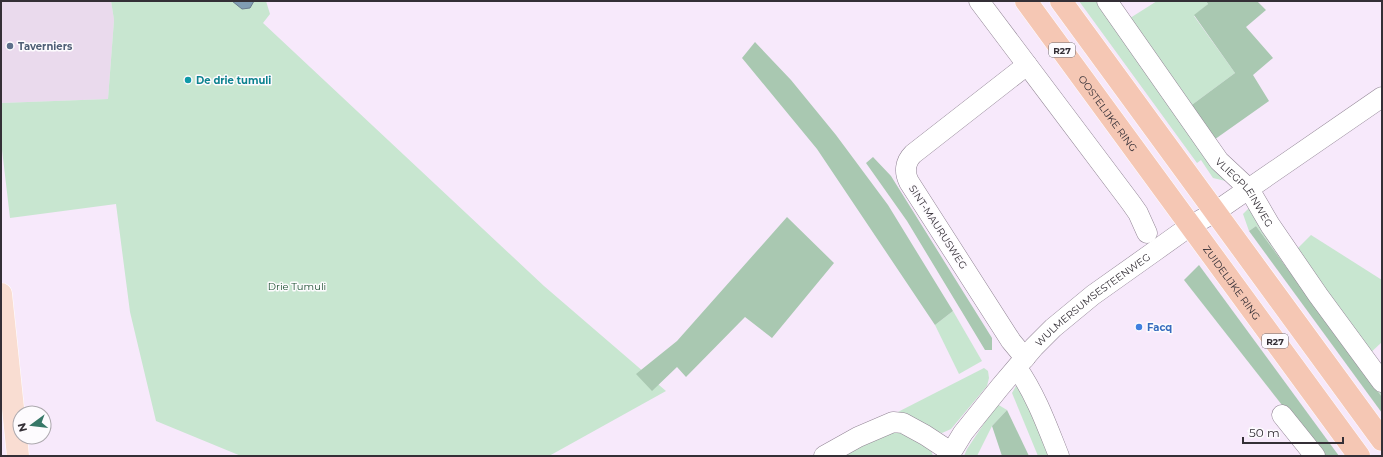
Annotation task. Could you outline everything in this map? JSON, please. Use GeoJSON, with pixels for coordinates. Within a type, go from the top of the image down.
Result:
{"type":"FeatureCollection","features":[{"type":"Feature","properties":{"kind":"highway","name":"OOSTELIJKE RING"},"geometry":{"type":"LineString","coordinates":[[1026,1],[1190,226]]}},
{"type":"Feature","properties":{"kind":"highway","name":"R27"},"geometry":{"type":"LineString","coordinates":[[1061,1],[1382,440]]}},
{"type":"Feature","properties":{"kind":"highway","name":"ZUIDELIJKE RING"},"geometry":{"type":"LineString","coordinates":[[1190,226],[1359,456]]}},
{"type":"Feature","properties":{"kind":"main road"},"geometry":{"type":"LineString","coordinates":[[1,294],[18,456]]}},
{"type":"Feature","properties":{"kind":"street"},"geometry":{"type":"LineString","coordinates":[[979,1],[1131,203],[1138,213],[1147,233]]}},
{"type":"Feature","properties":{"kind":"street","name":"VLIEGPLEINWEG"},"geometry":{"type":"LineString","coordinates":[[1107,1],[1218,161],[1249,188],[1270,225],[1309,282],[1382,382]]}},
{"type":"Feature","properties":{"kind":"street","name":"SINT-MAURUSWEG"},"geometry":{"type":"LineString","coordinates":[[1027,65],[912,154],[908,160],[906,170],[909,182],[1011,341],[1021,363],[1027,383],[1036,400],[1059,456]]}},
{"type":"Feature","properties":{"kind":"street","name":"WULMERSUMSESTEENWEG"},"geometry":{"type":"LineString","coordinates":[[824,456],[858,437],[892,422],[903,423],[925,435],[950,454],[963,433],[1021,363],[1053,328],[1074,310],[1190,226],[1215,212],[1382,97]]}},
{"type":"Feature","properties":{"kind":"street"},"geometry":{"type":"LineString","coordinates":[[1282,415],[1315,456]]}},
{"type":"Feature","properties":{"kind":"shaded area"},"geometry":{"type":"Polygon","coordinates":[[[1,1],[111,1],[114,20],[108,99],[1,103],[1,1]]]}},
{"type":"Feature","properties":{"kind":"green space","name":"Drie Tumuli"},"geometry":{"type":"Polygon","coordinates":[[[111,1],[266,1],[270,14],[263,23],[544,286],[666,391],[549,456],[241,456],[156,421],[130,312],[116,204],[10,218],[1,141],[1,103],[108,99],[114,20],[111,1]]]}},
{"type":"Feature","properties":{"kind":"green space"},"geometry":{"type":"Polygon","coordinates":[[[1079,1],[1101,1],[1234,183],[1213,178],[1201,160],[1197,163],[1079,1]]]}},
{"type":"Feature","properties":{"kind":"green space"},"geometry":{"type":"Polygon","coordinates":[[[1157,1],[1206,1],[1208,4],[1194,16],[1235,73],[1189,107],[1127,20],[1157,1]]]}},
{"type":"Feature","properties":{"kind":"green space"},"geometry":{"type":"Polygon","coordinates":[[[1206,1],[1257,1],[1266,10],[1246,27],[1273,58],[1253,75],[1269,101],[1211,142],[1189,107],[1235,73],[1194,15],[1208,4],[1206,1]]]}},
{"type":"Feature","properties":{"kind":"green space"},"geometry":{"type":"Polygon","coordinates":[[[755,42],[791,80],[836,135],[888,205],[953,311],[935,325],[817,149],[742,58],[755,42]]]}},
{"type":"Feature","properties":{"kind":"green space"},"geometry":{"type":"Polygon","coordinates":[[[873,157],[891,176],[992,338],[992,350],[985,350],[907,221],[866,163],[873,157]]]}},
{"type":"Feature","properties":{"kind":"green space"},"geometry":{"type":"Polygon","coordinates":[[[1251,206],[1382,387],[1382,397],[1256,226],[1249,231],[1243,214],[1251,206]]]}},
{"type":"Feature","properties":{"kind":"green space"},"geometry":{"type":"Polygon","coordinates":[[[787,217],[834,263],[772,338],[745,317],[686,377],[677,367],[652,391],[636,374],[677,341],[787,217]]]}},
{"type":"Feature","properties":{"kind":"green space"},"geometry":{"type":"Polygon","coordinates":[[[1256,226],[1382,397],[1382,413],[1249,231],[1256,226]]]}},
{"type":"Feature","properties":{"kind":"green space"},"geometry":{"type":"Polygon","coordinates":[[[1311,235],[1382,280],[1382,342],[1368,355],[1296,250],[1311,235]]]}},
{"type":"Feature","properties":{"kind":"green space"},"geometry":{"type":"Polygon","coordinates":[[[1199,265],[1339,456],[1322,456],[1184,280],[1199,265]]]}},
{"type":"Feature","properties":{"kind":"green space"},"geometry":{"type":"Polygon","coordinates":[[[953,311],[982,361],[959,374],[935,325],[953,311]]]}},
{"type":"Feature","properties":{"kind":"green space"},"geometry":{"type":"Polygon","coordinates":[[[984,368],[988,371],[989,378],[987,386],[951,429],[942,433],[890,416],[984,368]]]}},
{"type":"Feature","properties":{"kind":"green space"},"geometry":{"type":"Polygon","coordinates":[[[1017,384],[1027,400],[1051,456],[1038,456],[1012,393],[1017,384]]]}},
{"type":"Feature","properties":{"kind":"green space"},"geometry":{"type":"Polygon","coordinates":[[[997,404],[1007,410],[992,426],[977,456],[964,456],[967,449],[997,404]]]}},
{"type":"Feature","properties":{"kind":"green space"},"geometry":{"type":"Polygon","coordinates":[[[1007,410],[1029,456],[1002,456],[992,426],[1007,410]]]}},
{"type":"Feature","properties":{"kind":"green space"},"geometry":{"type":"Polygon","coordinates":[[[899,429],[930,447],[933,456],[848,456],[847,452],[899,429]]]}},
{"type":"Feature","properties":{"kind":"water"},"geometry":{"type":"Polygon","coordinates":[[[232,1],[254,1],[250,8],[242,9],[232,1]]]}},
{"type":"Feature","properties":{"kind":"place","name":"Taverniers"},"geometry":{"type":"Point","coordinates":[10,46]}},
{"type":"Feature","properties":{"kind":"place","name":"De drie tumuli"},"geometry":{"type":"Point","coordinates":[188,80]}},
{"type":"Feature","properties":{"kind":"place","name":"Facq"},"geometry":{"type":"Point","coordinates":[1139,327]}}]}
